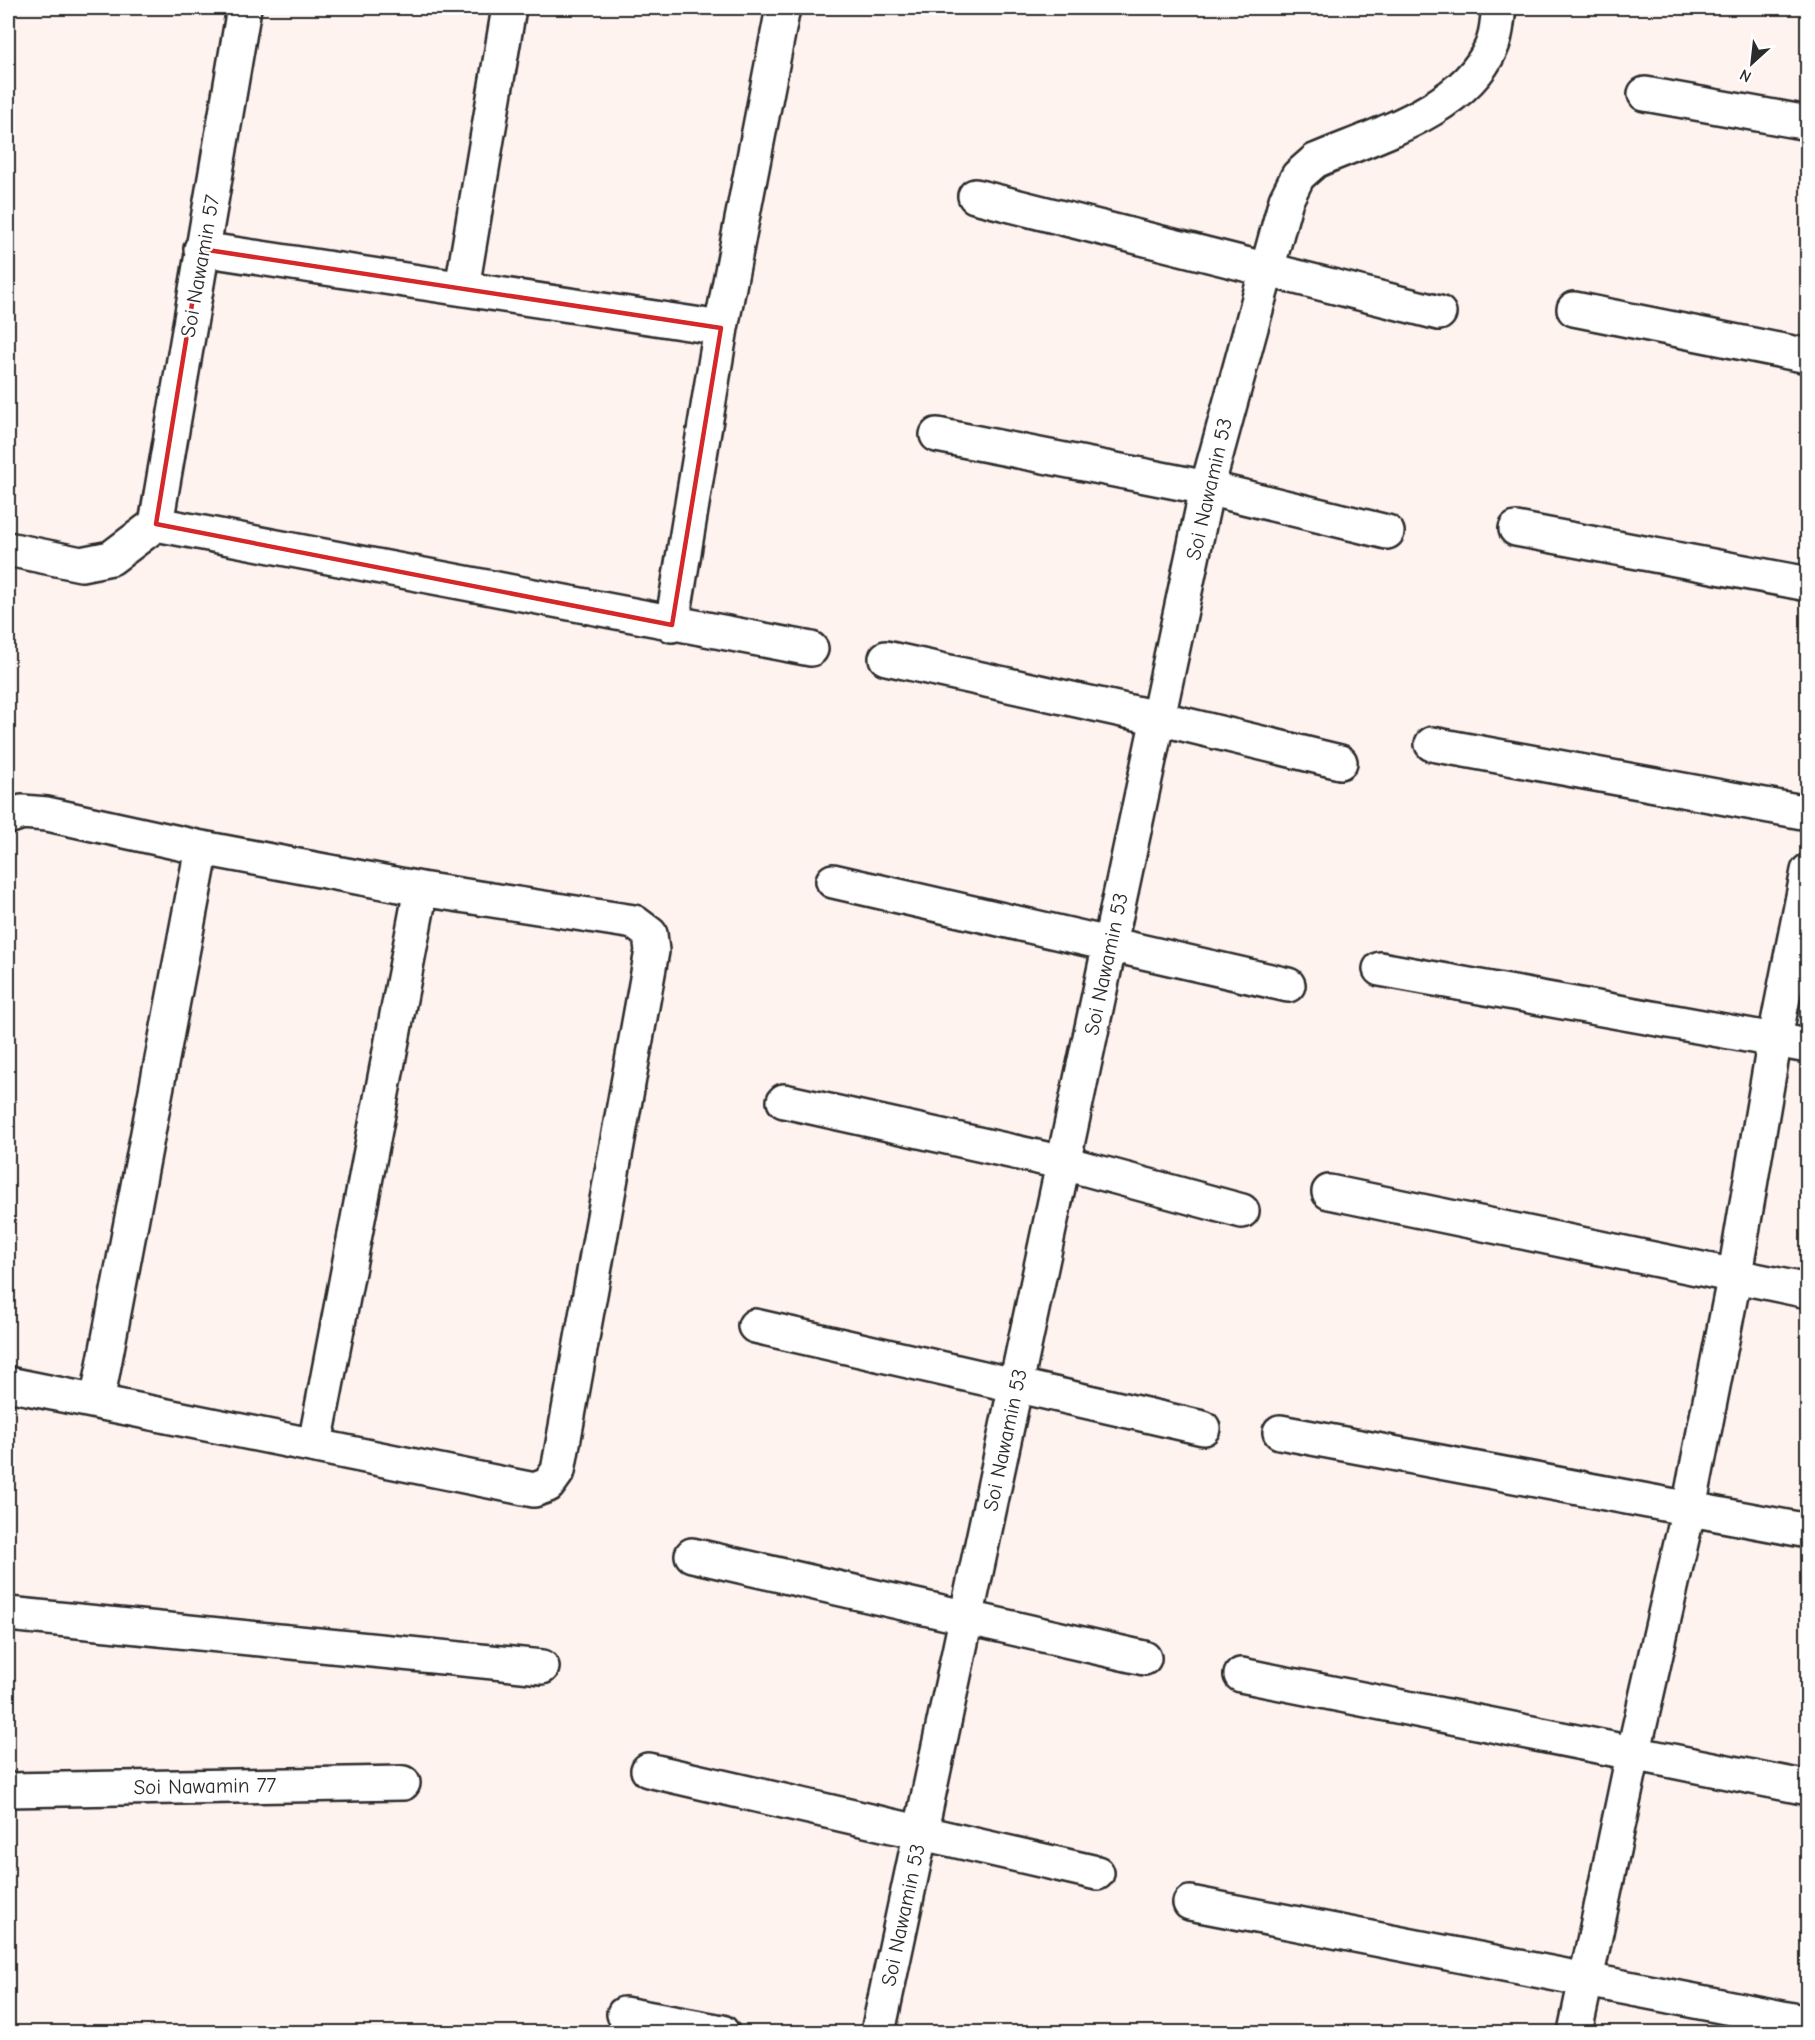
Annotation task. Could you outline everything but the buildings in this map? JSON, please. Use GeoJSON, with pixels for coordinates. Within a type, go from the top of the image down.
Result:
{"type":"FeatureCollection","features":[{"type":"Feature","properties":{"kind":"street","name":"Soi Nawamin 57"},"geometry":{"type":"LineString","coordinates":[[156,524],[201,249],[244,8]]}},
{"type":"Feature","properties":{"kind":"street"},"geometry":{"type":"LineString","coordinates":[[462,288],[509,8]]}},
{"type":"Feature","properties":{"kind":"street"},"geometry":{"type":"LineString","coordinates":[[672,625],[721,328],[783,8]]}},
{"type":"Feature","properties":{"kind":"street","name":"Soi Nawamin 53"},"geometry":{"type":"LineString","coordinates":[[879,2032],[1207,488],[1286,200],[1298,176],[1314,161],[1441,105],[1474,77],[1492,46],[1499,8]]}},
{"type":"Feature","properties":{"kind":"street"},"geometry":{"type":"LineString","coordinates":[[1645,94],[1808,123]]}},
{"type":"Feature","properties":{"kind":"street"},"geometry":{"type":"LineString","coordinates":[[975,196],[1266,267],[1439,313]]}},
{"type":"Feature","properties":{"kind":"street"},"geometry":{"type":"LineString","coordinates":[[201,249],[721,328]]}},
{"type":"Feature","properties":{"kind":"street"},"geometry":{"type":"LineString","coordinates":[[1574,309],[1808,356]]}},
{"type":"Feature","properties":{"kind":"street"},"geometry":{"type":"LineString","coordinates":[[937,435],[1207,488],[1387,532]]}},
{"type":"Feature","properties":{"kind":"street"},"geometry":{"type":"LineString","coordinates":[[8,549],[81,564],[111,558],[156,524],[672,625],[811,649]]}},
{"type":"Feature","properties":{"kind":"street"},"geometry":{"type":"LineString","coordinates":[[1516,529],[1808,584]]}},
{"type":"Feature","properties":{"kind":"street"},"geometry":{"type":"LineString","coordinates":[[886,658],[1158,718],[1340,762]]}},
{"type":"Feature","properties":{"kind":"street"},"geometry":{"type":"LineString","coordinates":[[1432,744],[1808,813]]}},
{"type":"Feature","properties":{"kind":"street"},"geometry":{"type":"LineString","coordinates":[[8,817],[22,813],[47,814],[202,848],[421,889],[634,922],[650,934],[652,951],[558,1471],[548,1485],[534,1490],[315,1444],[8,1384]]}},
{"type":"Feature","properties":{"kind":"street"},"geometry":{"type":"LineString","coordinates":[[97,1402],[202,848]]}},
{"type":"Feature","properties":{"kind":"street"},"geometry":{"type":"LineString","coordinates":[[1575,2032],[1633,1755],[1689,1508],[1735,1274],[1775,1038],[1808,871]]}},
{"type":"Feature","properties":{"kind":"street"},"geometry":{"type":"LineString","coordinates":[[833,881],[1288,985]]}},
{"type":"Feature","properties":{"kind":"street"},"geometry":{"type":"LineString","coordinates":[[315,1444],[421,889]]}},
{"type":"Feature","properties":{"kind":"street"},"geometry":{"type":"LineString","coordinates":[[1380,969],[1775,1038],[1808,1046]]}},
{"type":"Feature","properties":{"kind":"street"},"geometry":{"type":"LineString","coordinates":[[784,1101],[1064,1163],[1242,1211]]}},
{"type":"Feature","properties":{"kind":"street"},"geometry":{"type":"LineString","coordinates":[[1329,1192],[1735,1274],[1808,1291]]}},
{"type":"Feature","properties":{"kind":"street"},"geometry":{"type":"LineString","coordinates":[[755,1326],[1203,1428]]}},
{"type":"Feature","properties":{"kind":"street"},"geometry":{"type":"LineString","coordinates":[[1280,1432],[1808,1531]]}},
{"type":"Feature","properties":{"kind":"street"},"geometry":{"type":"LineString","coordinates":[[692,1555],[1144,1658]]}},
{"type":"Feature","properties":{"kind":"street"},"geometry":{"type":"LineString","coordinates":[[8,1614],[542,1667]]}},
{"type":"Feature","properties":{"kind":"street"},"geometry":{"type":"LineString","coordinates":[[1241,1675],[1633,1755],[1808,1788]]}},
{"type":"Feature","properties":{"kind":"street"},"geometry":{"type":"LineString","coordinates":[[648,1770],[1097,1873]]}},
{"type":"Feature","properties":{"kind":"street","name":"Soi Nawamin 77"},"geometry":{"type":"LineString","coordinates":[[8,1790],[403,1783]]}},
{"type":"Feature","properties":{"kind":"street"},"geometry":{"type":"LineString","coordinates":[[1190,1902],[1808,2023]]}},
{"type":"Feature","properties":{"kind":"street"},"geometry":{"type":"LineString","coordinates":[[624,2014],[722,2032]]}},
{"type":"Feature","properties":{"kind":"highlighted area"},"geometry":{"type":"Polygon","coordinates":[[[201,249],[721,328],[672,625],[156,524],[201,249]]]}}]}
